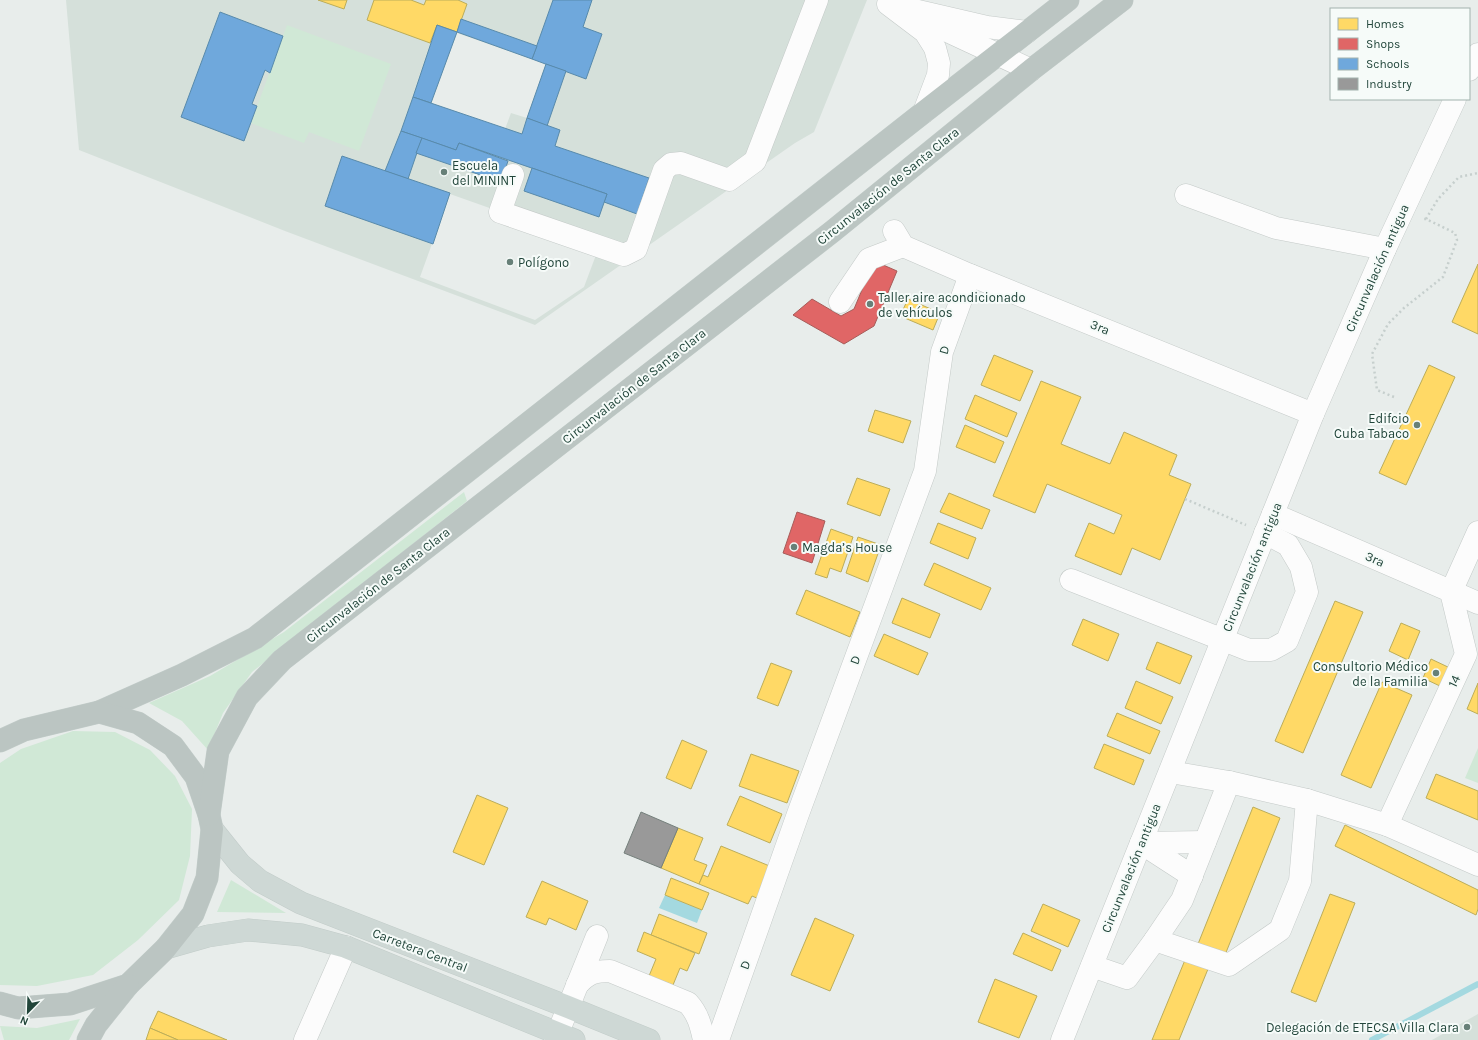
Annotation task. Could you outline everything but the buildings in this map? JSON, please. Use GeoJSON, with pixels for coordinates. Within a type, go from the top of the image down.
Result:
{"type":"FeatureCollection","features":[{"type":"Feature","properties":{"kind":"highway"},"geometry":{"type":"LineString","coordinates":[[0,741],[24,730],[99,712],[182,675],[255,638],[997,54],[1068,0]]}},
{"type":"Feature","properties":{"kind":"highway","name":"Circunvalación de Santa Clara"},"geometry":{"type":"LineString","coordinates":[[128,985],[166,948],[193,914],[207,878],[210,822],[218,751],[247,697],[282,660],[833,231],[1031,70],[1122,0]]}},
{"type":"Feature","properties":{"kind":"highway"},"geometry":{"type":"LineString","coordinates":[[99,712],[138,723],[173,746],[196,777],[210,822]]}},
{"type":"Feature","properties":{"kind":"highway"},"geometry":{"type":"LineString","coordinates":[[0,1003],[18,1008],[70,1004],[128,985]]}},
{"type":"Feature","properties":{"kind":"highway"},"geometry":{"type":"LineString","coordinates":[[88,1040],[96,1025],[128,985]]}},
{"type":"Feature","properties":{"kind":"main road","name":"Carretera Central"},"geometry":{"type":"LineString","coordinates":[[210,822],[240,864],[260,881],[301,903],[649,1040]]}},
{"type":"Feature","properties":{"kind":"main road","name":"Carretera Central"},"geometry":{"type":"LineString","coordinates":[[166,948],[208,936],[248,930],[302,935],[346,947],[562,1038]]}},
{"type":"Feature","properties":{"kind":"street"},"geometry":{"type":"LineString","coordinates":[[513,175],[500,212],[624,255],[636,250],[664,170],[670,164],[681,163],[729,180],[755,161],[817,0]]}},
{"type":"Feature","properties":{"kind":"street"},"geometry":{"type":"LineString","coordinates":[[884,2],[988,27],[1027,32]]}},
{"type":"Feature","properties":{"kind":"street"},"geometry":{"type":"LineString","coordinates":[[884,2],[1031,70]]}},
{"type":"Feature","properties":{"kind":"street"},"geometry":{"type":"LineString","coordinates":[[884,2],[926,32],[935,48],[939,63],[938,75],[924,112]]}},
{"type":"Feature","properties":{"kind":"street"},"geometry":{"type":"LineString","coordinates":[[1470,68],[1478,54]]}},
{"type":"Feature","properties":{"kind":"street","name":"Circunvalación antigua"},"geometry":{"type":"LineString","coordinates":[[1062,1040],[1313,414],[1385,249],[1455,100]]}},
{"type":"Feature","properties":{"kind":"street"},"geometry":{"type":"LineString","coordinates":[[1186,195],[1276,228],[1385,249]]}},
{"type":"Feature","properties":{"kind":"street","name":"3ra"},"geometry":{"type":"LineString","coordinates":[[840,302],[869,258],[899,238],[970,275],[1313,414]]}},
{"type":"Feature","properties":{"kind":"street","name":"D"},"geometry":{"type":"LineString","coordinates":[[718,1040],[798,814],[925,472],[942,352],[970,275]]}},
{"type":"Feature","properties":{"kind":"street"},"geometry":{"type":"LineString","coordinates":[[1071,580],[1249,650],[1271,650],[1287,641],[1307,592],[1302,567],[1288,546],[1269,524]]}},
{"type":"Feature","properties":{"kind":"street","name":"3ra"},"geometry":{"type":"LineString","coordinates":[[1269,524],[1478,603]]}},
{"type":"Feature","properties":{"kind":"street"},"geometry":{"type":"LineString","coordinates":[[1451,592],[1478,532]]}},
{"type":"Feature","properties":{"kind":"street","name":"14"},"geometry":{"type":"LineString","coordinates":[[1387,825],[1466,654],[1451,592]]}},
{"type":"Feature","properties":{"kind":"street"},"geometry":{"type":"LineString","coordinates":[[1170,772],[1229,782],[1307,800],[1387,825],[1478,865]]}},
{"type":"Feature","properties":{"kind":"street"},"geometry":{"type":"LineString","coordinates":[[1092,966],[1127,978],[1182,900],[1229,782]]}},
{"type":"Feature","properties":{"kind":"street"},"geometry":{"type":"LineString","coordinates":[[1155,940],[1229,965],[1280,930],[1300,881],[1307,800]]}},
{"type":"Feature","properties":{"kind":"street"},"geometry":{"type":"LineString","coordinates":[[1141,843],[1205,842]]}},
{"type":"Feature","properties":{"kind":"street"},"geometry":{"type":"LineString","coordinates":[[1141,843],[1192,876]]}},
{"type":"Feature","properties":{"kind":"street"},"geometry":{"type":"LineString","coordinates":[[562,1038],[568,1007],[597,936]]}},
{"type":"Feature","properties":{"kind":"street"},"geometry":{"type":"LineString","coordinates":[[305,1040],[346,947]]}},
{"type":"Feature","properties":{"kind":"street"},"geometry":{"type":"LineString","coordinates":[[577,985],[586,975],[597,971],[610,971],[688,1003],[699,1017],[704,1040]]}},
{"type":"Feature","properties":{"kind":"path"},"geometry":{"type":"LineString","coordinates":[[1426,219],[1438,199],[1459,177],[1478,173]]}},
{"type":"Feature","properties":{"kind":"path"},"geometry":{"type":"LineString","coordinates":[[1394,397],[1377,390],[1372,354],[1388,324],[1404,308],[1443,277],[1457,240],[1455,233],[1426,219],[1399,219]]}},
{"type":"Feature","properties":{"kind":"path"},"geometry":{"type":"LineString","coordinates":[[1185,499],[1269,524]]}},
{"type":"Feature","properties":{"kind":"shaded area","name":"Escuela del MININT"},"geometry":{"type":"Polygon","coordinates":[[[66,0],[867,0],[814,132],[795,143],[535,325],[285,231],[79,150],[66,0]],[[457,33],[431,103],[505,129],[511,113],[527,118],[546,64],[457,33]],[[450,194],[420,277],[535,320],[584,287],[599,247],[450,194]]]}},
{"type":"Feature","properties":{"kind":"shaded area","name":"Delegación de ETECSA Villa Clara"},"geometry":{"type":"Polygon","coordinates":[[[1478,1014],[1478,1040],[1432,1040],[1478,1014]]]}},
{"type":"Feature","properties":{"kind":"green space"},"geometry":{"type":"Polygon","coordinates":[[[287,25],[391,64],[359,151],[309,132],[304,143],[251,123],[287,25]]]}},
{"type":"Feature","properties":{"kind":"green space"},"geometry":{"type":"Polygon","coordinates":[[[464,492],[467,501],[252,672],[223,713],[208,750],[182,721],[149,703],[210,676],[284,632],[464,492]]]}},
{"type":"Feature","properties":{"kind":"green space"},"geometry":{"type":"Polygon","coordinates":[[[73,731],[115,732],[150,750],[175,776],[192,809],[190,856],[179,900],[138,940],[93,975],[37,986],[0,985],[0,763],[21,749],[73,731]]]}},
{"type":"Feature","properties":{"kind":"green space"},"geometry":{"type":"Polygon","coordinates":[[[1478,748],[1478,783],[1465,778],[1478,748]]]}},
{"type":"Feature","properties":{"kind":"green space"},"geometry":{"type":"Polygon","coordinates":[[[231,880],[286,913],[217,912],[231,880]]]}},
{"type":"Feature","properties":{"kind":"green space"},"geometry":{"type":"Polygon","coordinates":[[[80,1019],[69,1040],[4,1040],[0,1026],[37,1028],[80,1019]]]}},
{"type":"Feature","properties":{"kind":"water"},"geometry":{"type":"Polygon","coordinates":[[[665,895],[702,910],[697,923],[659,908],[665,895]]]}},
{"type":"Feature","properties":{"kind":"waterway"},"geometry":{"type":"LineString","coordinates":[[1372,1040],[1478,984]]}},
{"type":"Feature","properties":{"kind":"place","name":"Escuela del MININT"},"geometry":{"type":"Point","coordinates":[444,172]}},
{"type":"Feature","properties":{"kind":"place","name":"Polígono"},"geometry":{"type":"Point","coordinates":[510,262]}},
{"type":"Feature","properties":{"kind":"place","name":"Taller aire acondicionado de vehículos"},"geometry":{"type":"Point","coordinates":[870,304]}},
{"type":"Feature","properties":{"kind":"place","name":"Edifcio Cuba Tabaco"},"geometry":{"type":"Point","coordinates":[1417,425]}},
{"type":"Feature","properties":{"kind":"place","name":"Magda’s House"},"geometry":{"type":"Point","coordinates":[794,547]}},
{"type":"Feature","properties":{"kind":"place","name":"Consultorio Médico de la Familia"},"geometry":{"type":"Point","coordinates":[1436,673]}},
{"type":"Feature","properties":{"kind":"place","name":"Delegación de ETECSA Villa Clara"},"geometry":{"type":"Point","coordinates":[1467,1027]}}]}
